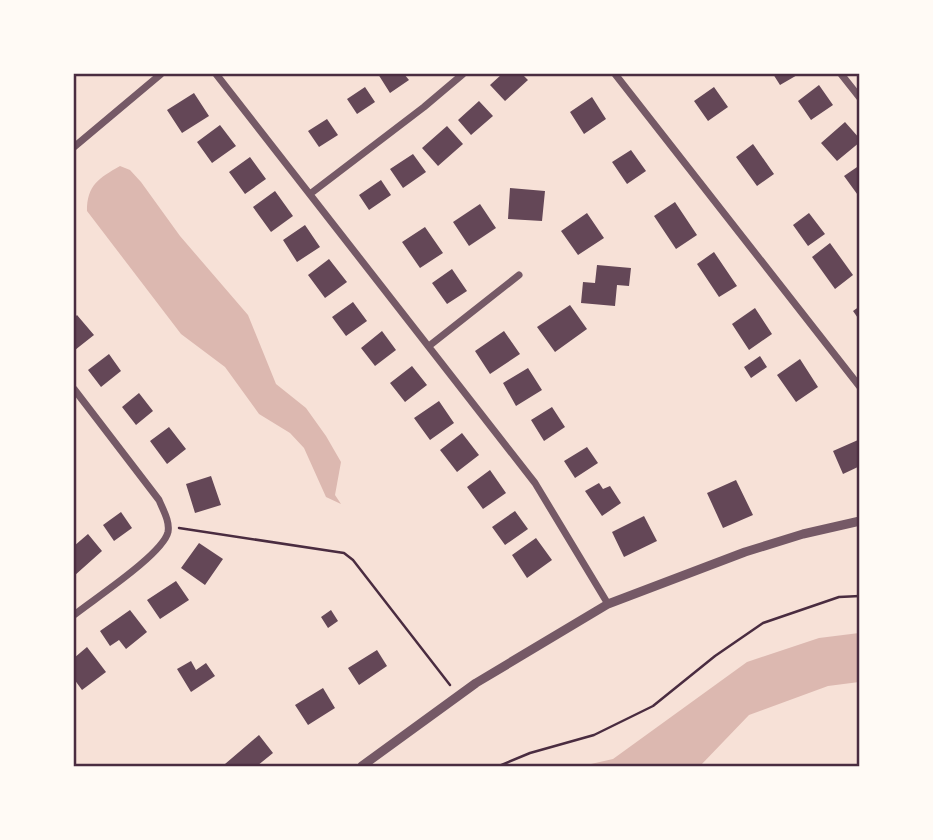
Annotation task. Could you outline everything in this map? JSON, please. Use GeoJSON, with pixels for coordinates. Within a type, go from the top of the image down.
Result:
{"type":"FeatureCollection","features":[{"type":"Feature","properties":{"kind":"street"},"geometry":{"type":"LineString","coordinates":[[74,147],[161,74]]}},
{"type":"Feature","properties":{"kind":"street"},"geometry":{"type":"LineString","coordinates":[[216,74],[535,483],[608,604]]}},
{"type":"Feature","properties":{"kind":"street"},"geometry":{"type":"LineString","coordinates":[[310,194],[463,74]]}},
{"type":"Feature","properties":{"kind":"street"},"geometry":{"type":"LineString","coordinates":[[615,74],[859,387]]}},
{"type":"Feature","properties":{"kind":"street"},"geometry":{"type":"LineString","coordinates":[[841,74],[859,98]]}},
{"type":"Feature","properties":{"kind":"street"},"geometry":{"type":"LineString","coordinates":[[429,346],[519,275]]}},
{"type":"Feature","properties":{"kind":"street"},"geometry":{"type":"LineString","coordinates":[[74,391],[159,500],[169,530],[163,544],[150,557],[74,615]]}},
{"type":"Feature","properties":{"kind":"street"},"geometry":{"type":"LineString","coordinates":[[362,766],[476,682],[608,604],[745,552],[803,534],[859,521]]}},
{"type":"Feature","properties":{"kind":"path"},"geometry":{"type":"LineString","coordinates":[[169,530],[181,528],[344,553],[353,560],[457,697]]}},
{"type":"Feature","properties":{"kind":"path"},"geometry":{"type":"LineString","coordinates":[[499,766],[530,753],[594,735],[653,706],[715,656],[763,623],[839,597],[859,596]]}},
{"type":"Feature","properties":{"kind":"shaded area"},"geometry":{"type":"Polygon","coordinates":[[[120,166],[130,170],[141,182],[180,236],[248,315],[276,384],[306,408],[341,462],[335,495],[341,504],[326,497],[304,448],[290,433],[259,414],[225,367],[181,334],[87,211],[92,188],[106,174],[120,166]]]}},
{"type":"Feature","properties":{"kind":"shaded area"},"geometry":{"type":"Polygon","coordinates":[[[859,633],[859,682],[828,686],[749,715],[700,766],[582,766],[613,759],[747,662],[819,638],[859,633]]]}},
{"type":"Feature","properties":{"kind":"building"},"geometry":{"type":"Polygon","coordinates":[[[378,74],[404,74],[409,80],[390,93],[378,74]]]}},
{"type":"Feature","properties":{"kind":"building"},"geometry":{"type":"Polygon","coordinates":[[[502,74],[522,74],[528,80],[505,101],[490,85],[502,74]]]}},
{"type":"Feature","properties":{"kind":"building"},"geometry":{"type":"Polygon","coordinates":[[[773,74],[799,74],[780,85],[773,74]]]}},
{"type":"Feature","properties":{"kind":"building"},"geometry":{"type":"Polygon","coordinates":[[[819,85],[833,105],[811,120],[798,101],[819,85]]]}},
{"type":"Feature","properties":{"kind":"building"},"geometry":{"type":"Polygon","coordinates":[[[365,87],[375,102],[357,114],[347,99],[365,87]]]}},
{"type":"Feature","properties":{"kind":"building"},"geometry":{"type":"Polygon","coordinates":[[[714,87],[728,107],[708,121],[694,101],[714,87]]]}},
{"type":"Feature","properties":{"kind":"building"},"geometry":{"type":"Polygon","coordinates":[[[194,93],[209,116],[182,133],[167,110],[194,93]]]}},
{"type":"Feature","properties":{"kind":"building"},"geometry":{"type":"Polygon","coordinates":[[[592,97],[606,119],[584,134],[570,112],[592,97]]]}},
{"type":"Feature","properties":{"kind":"building"},"geometry":{"type":"Polygon","coordinates":[[[479,101],[493,116],[471,135],[458,120],[479,101]]]}},
{"type":"Feature","properties":{"kind":"building"},"geometry":{"type":"Polygon","coordinates":[[[327,119],[338,135],[319,147],[308,131],[327,119]]]}},
{"type":"Feature","properties":{"kind":"building"},"geometry":{"type":"Polygon","coordinates":[[[845,122],[860,142],[837,161],[821,143],[845,122]]]}},
{"type":"Feature","properties":{"kind":"building"},"geometry":{"type":"Polygon","coordinates":[[[220,125],[236,146],[212,163],[197,142],[220,125]]]}},
{"type":"Feature","properties":{"kind":"building"},"geometry":{"type":"Polygon","coordinates":[[[447,126],[463,144],[438,166],[422,148],[447,126]]]}},
{"type":"Feature","properties":{"kind":"building"},"geometry":{"type":"Polygon","coordinates":[[[753,144],[774,174],[757,186],[736,157],[753,144]]]}},
{"type":"Feature","properties":{"kind":"building"},"geometry":{"type":"Polygon","coordinates":[[[631,150],[646,171],[627,184],[612,162],[631,150]]]}},
{"type":"Feature","properties":{"kind":"building"},"geometry":{"type":"Polygon","coordinates":[[[413,154],[426,172],[403,188],[390,169],[413,154]]]}},
{"type":"Feature","properties":{"kind":"building"},"geometry":{"type":"Polygon","coordinates":[[[250,157],[266,179],[245,194],[229,172],[250,157]]]}},
{"type":"Feature","properties":{"kind":"building"},"geometry":{"type":"Polygon","coordinates":[[[860,165],[860,198],[844,176],[860,165]]]}},
{"type":"Feature","properties":{"kind":"building"},"geometry":{"type":"Polygon","coordinates":[[[381,180],[391,195],[369,210],[359,195],[381,180]]]}},
{"type":"Feature","properties":{"kind":"building"},"geometry":{"type":"Polygon","coordinates":[[[510,188],[545,191],[542,221],[508,219],[510,188]]]}},
{"type":"Feature","properties":{"kind":"building"},"geometry":{"type":"Polygon","coordinates":[[[275,191],[293,216],[271,232],[253,207],[275,191]]]}},
{"type":"Feature","properties":{"kind":"building"},"geometry":{"type":"Polygon","coordinates":[[[675,202],[697,235],[676,249],[654,216],[675,202]]]}},
{"type":"Feature","properties":{"kind":"building"},"geometry":{"type":"Polygon","coordinates":[[[480,204],[496,228],[469,246],[453,222],[480,204]]]}},
{"type":"Feature","properties":{"kind":"building"},"geometry":{"type":"Polygon","coordinates":[[[587,213],[604,238],[578,255],[561,231],[587,213]]]}},
{"type":"Feature","properties":{"kind":"building"},"geometry":{"type":"Polygon","coordinates":[[[809,213],[825,234],[808,246],[793,225],[809,213]]]}},
{"type":"Feature","properties":{"kind":"building"},"geometry":{"type":"Polygon","coordinates":[[[305,225],[320,247],[297,262],[283,240],[305,225]]]}},
{"type":"Feature","properties":{"kind":"building"},"geometry":{"type":"Polygon","coordinates":[[[425,227],[443,253],[420,268],[402,242],[425,227]]]}},
{"type":"Feature","properties":{"kind":"building"},"geometry":{"type":"Polygon","coordinates":[[[830,243],[853,275],[835,289],[812,257],[830,243]]]}},
{"type":"Feature","properties":{"kind":"building"},"geometry":{"type":"Polygon","coordinates":[[[714,252],[737,286],[719,297],[697,264],[714,252]]]}},
{"type":"Feature","properties":{"kind":"building"},"geometry":{"type":"Polygon","coordinates":[[[329,259],[347,282],[325,298],[308,275],[329,259]]]}},
{"type":"Feature","properties":{"kind":"building"},"geometry":{"type":"Polygon","coordinates":[[[597,265],[631,268],[629,286],[617,285],[615,306],[581,303],[583,282],[595,283],[597,265]]]}},
{"type":"Feature","properties":{"kind":"building"},"geometry":{"type":"Polygon","coordinates":[[[452,269],[467,291],[447,304],[432,283],[452,269]]]}},
{"type":"Feature","properties":{"kind":"building"},"geometry":{"type":"Polygon","coordinates":[[[353,302],[367,321],[346,336],[332,317],[353,302]]]}},
{"type":"Feature","properties":{"kind":"building"},"geometry":{"type":"Polygon","coordinates":[[[570,305],[587,329],[555,352],[537,327],[570,305]]]}},
{"type":"Feature","properties":{"kind":"building"},"geometry":{"type":"Polygon","coordinates":[[[860,306],[860,321],[853,311],[860,306]]]}},
{"type":"Feature","properties":{"kind":"building"},"geometry":{"type":"Polygon","coordinates":[[[755,308],[772,334],[749,350],[732,324],[755,308]]]}},
{"type":"Feature","properties":{"kind":"building"},"geometry":{"type":"Polygon","coordinates":[[[77,315],[94,335],[75,350],[74,318],[77,315]]]}},
{"type":"Feature","properties":{"kind":"building"},"geometry":{"type":"Polygon","coordinates":[[[382,331],[396,350],[375,366],[361,348],[382,331]]]}},
{"type":"Feature","properties":{"kind":"building"},"geometry":{"type":"Polygon","coordinates":[[[504,331],[520,354],[490,374],[475,351],[504,331]]]}},
{"type":"Feature","properties":{"kind":"building"},"geometry":{"type":"Polygon","coordinates":[[[109,354],[121,371],[101,387],[88,370],[109,354]]]}},
{"type":"Feature","properties":{"kind":"building"},"geometry":{"type":"Polygon","coordinates":[[[760,356],[767,367],[751,378],[744,367],[760,356]]]}},
{"type":"Feature","properties":{"kind":"building"},"geometry":{"type":"Polygon","coordinates":[[[800,359],[818,387],[796,402],[777,375],[800,359]]]}},
{"type":"Feature","properties":{"kind":"building"},"geometry":{"type":"Polygon","coordinates":[[[412,366],[427,385],[405,402],[390,383],[412,366]]]}},
{"type":"Feature","properties":{"kind":"building"},"geometry":{"type":"Polygon","coordinates":[[[528,368],[542,390],[516,406],[503,383],[528,368]]]}},
{"type":"Feature","properties":{"kind":"building"},"geometry":{"type":"Polygon","coordinates":[[[139,393],[153,411],[136,425],[122,407],[139,393]]]}},
{"type":"Feature","properties":{"kind":"building"},"geometry":{"type":"Polygon","coordinates":[[[439,401],[454,423],[430,440],[414,418],[439,401]]]}},
{"type":"Feature","properties":{"kind":"building"},"geometry":{"type":"Polygon","coordinates":[[[552,407],[565,427],[544,441],[531,420],[552,407]]]}},
{"type":"Feature","properties":{"kind":"building"},"geometry":{"type":"Polygon","coordinates":[[[169,427],[186,449],[167,464],[150,441],[169,427]]]}},
{"type":"Feature","properties":{"kind":"building"},"geometry":{"type":"Polygon","coordinates":[[[462,433],[479,455],[457,472],[440,450],[462,433]]]}},
{"type":"Feature","properties":{"kind":"building"},"geometry":{"type":"Polygon","coordinates":[[[858,440],[860,466],[843,474],[833,451],[858,440]]]}},
{"type":"Feature","properties":{"kind":"building"},"geometry":{"type":"Polygon","coordinates":[[[587,447],[598,463],[575,478],[564,461],[587,447]]]}},
{"type":"Feature","properties":{"kind":"building"},"geometry":{"type":"Polygon","coordinates":[[[490,470],[506,493],[483,509],[467,487],[490,470]]]}},
{"type":"Feature","properties":{"kind":"building"},"geometry":{"type":"Polygon","coordinates":[[[211,476],[221,505],[195,513],[186,484],[211,476]]]}},
{"type":"Feature","properties":{"kind":"building"},"geometry":{"type":"Polygon","coordinates":[[[736,480],[753,515],[723,528],[707,493],[736,480]]]}},
{"type":"Feature","properties":{"kind":"building"},"geometry":{"type":"Polygon","coordinates":[[[599,483],[603,489],[610,486],[621,503],[602,516],[585,491],[599,483]]]}},
{"type":"Feature","properties":{"kind":"building"},"geometry":{"type":"Polygon","coordinates":[[[515,511],[528,529],[505,545],[492,527],[515,511]]]}},
{"type":"Feature","properties":{"kind":"building"},"geometry":{"type":"Polygon","coordinates":[[[121,512],[132,528],[114,541],[103,525],[121,512]]]}},
{"type":"Feature","properties":{"kind":"building"},"geometry":{"type":"Polygon","coordinates":[[[644,516],[657,541],[624,557],[612,532],[644,516]]]}},
{"type":"Feature","properties":{"kind":"building"},"geometry":{"type":"Polygon","coordinates":[[[88,534],[102,551],[74,576],[74,546],[88,534]]]}},
{"type":"Feature","properties":{"kind":"building"},"geometry":{"type":"Polygon","coordinates":[[[536,538],[552,560],[527,578],[512,555],[536,538]]]}},
{"type":"Feature","properties":{"kind":"building"},"geometry":{"type":"Polygon","coordinates":[[[199,543],[223,559],[205,585],[181,568],[199,543]]]}},
{"type":"Feature","properties":{"kind":"building"},"geometry":{"type":"Polygon","coordinates":[[[176,581],[189,600],[160,619],[147,600],[176,581]]]}},
{"type":"Feature","properties":{"kind":"building"},"geometry":{"type":"Polygon","coordinates":[[[130,610],[147,632],[126,649],[119,640],[110,646],[100,631],[130,610]]]}},
{"type":"Feature","properties":{"kind":"building"},"geometry":{"type":"Polygon","coordinates":[[[331,610],[338,621],[328,628],[321,617],[331,610]]]}},
{"type":"Feature","properties":{"kind":"building"},"geometry":{"type":"Polygon","coordinates":[[[87,647],[106,672],[82,690],[74,679],[74,658],[87,647]]]}},
{"type":"Feature","properties":{"kind":"building"},"geometry":{"type":"Polygon","coordinates":[[[377,650],[387,666],[359,685],[348,668],[377,650]]]}},
{"type":"Feature","properties":{"kind":"building"},"geometry":{"type":"Polygon","coordinates":[[[191,661],[196,670],[206,663],[215,676],[191,692],[177,669],[191,661]]]}},
{"type":"Feature","properties":{"kind":"building"},"geometry":{"type":"Polygon","coordinates":[[[323,688],[335,708],[308,725],[295,705],[323,688]]]}},
{"type":"Feature","properties":{"kind":"building"},"geometry":{"type":"Polygon","coordinates":[[[259,735],[273,753],[257,766],[225,764],[259,735]]]}}]}
